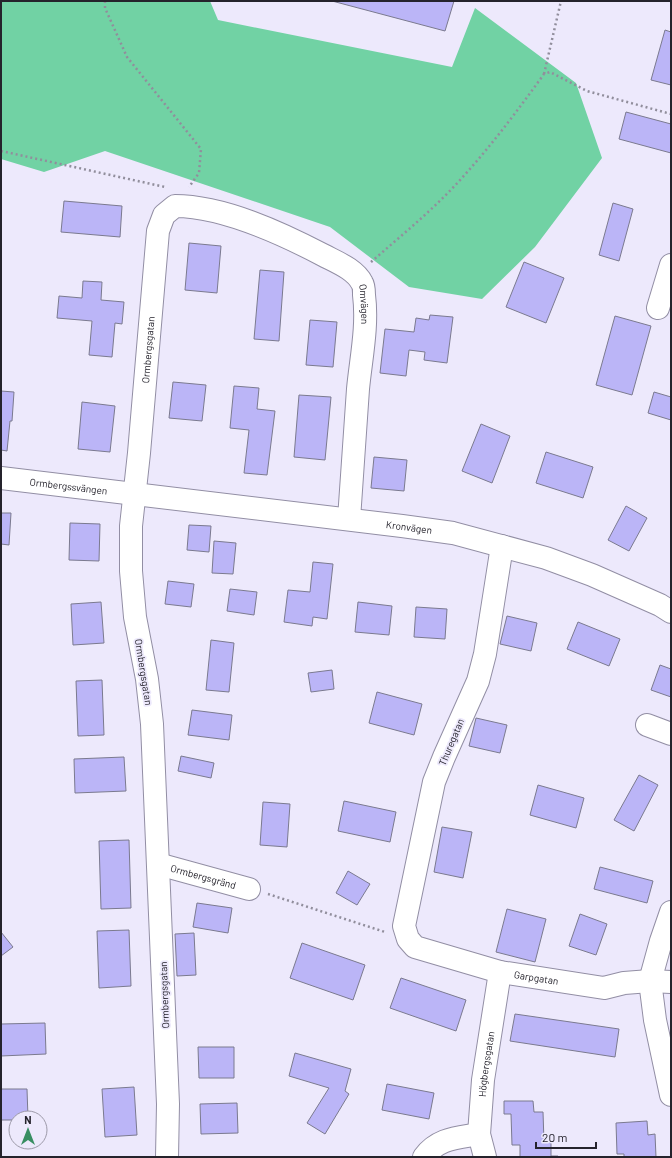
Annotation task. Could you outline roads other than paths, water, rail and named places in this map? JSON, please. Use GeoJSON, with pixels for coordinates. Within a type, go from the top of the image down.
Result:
{"type":"FeatureCollection","features":[{"type":"Feature","properties":{"kind":"street","name":"Omvägen"},"geometry":{"type":"LineString","coordinates":[[186,199],[224,214],[270,229],[300,243],[344,266],[356,275],[363,284],[366,311],[349,519]]}},
{"type":"Feature","properties":{"kind":"street","name":"Ormbergsgatan"},"geometry":{"type":"LineString","coordinates":[[167,1157],[168,1104],[152,724],[148,679],[135,617],[131,572],[131,526],[158,231],[164,215],[186,199]]}},
{"type":"Feature","properties":{"kind":"street"},"geometry":{"type":"LineString","coordinates":[[658,308],[671,266]]}},
{"type":"Feature","properties":{"kind":"street","name":"Ormbergssvängen"},"geometry":{"type":"LineString","coordinates":[[1,478],[135,494]]}},
{"type":"Feature","properties":{"kind":"street","name":"Kronvägen"},"geometry":{"type":"LineString","coordinates":[[135,494],[349,519],[453,533],[546,558],[592,575],[660,605],[671,612]]}},
{"type":"Feature","properties":{"kind":"street","name":"Thuregatan"},"geometry":{"type":"LineString","coordinates":[[408,939],[404,926],[428,805],[434,782],[481,670],[485,654],[502,546]]}},
{"type":"Feature","properties":{"kind":"street"},"geometry":{"type":"LineString","coordinates":[[647,725],[671,734]]}},
{"type":"Feature","properties":{"kind":"street","name":"Ormbergsgränd"},"geometry":{"type":"LineString","coordinates":[[158,864],[249,888]]}},
{"type":"Feature","properties":{"kind":"street"},"geometry":{"type":"LineString","coordinates":[[671,912],[661,941],[661,981],[655,1020],[671,1095]]}},
{"type":"Feature","properties":{"kind":"street","name":"Garpgatan"},"geometry":{"type":"LineString","coordinates":[[408,939],[415,947],[500,972],[604,988],[624,983],[661,981]]}},
{"type":"Feature","properties":{"kind":"street","name":"Högbergsgatan"},"geometry":{"type":"LineString","coordinates":[[485,1157],[479,1134],[483,1080],[500,972]]}},
{"type":"Feature","properties":{"kind":"street"},"geometry":{"type":"LineString","coordinates":[[424,1157],[430,1148],[447,1140],[479,1134]]}}]}
